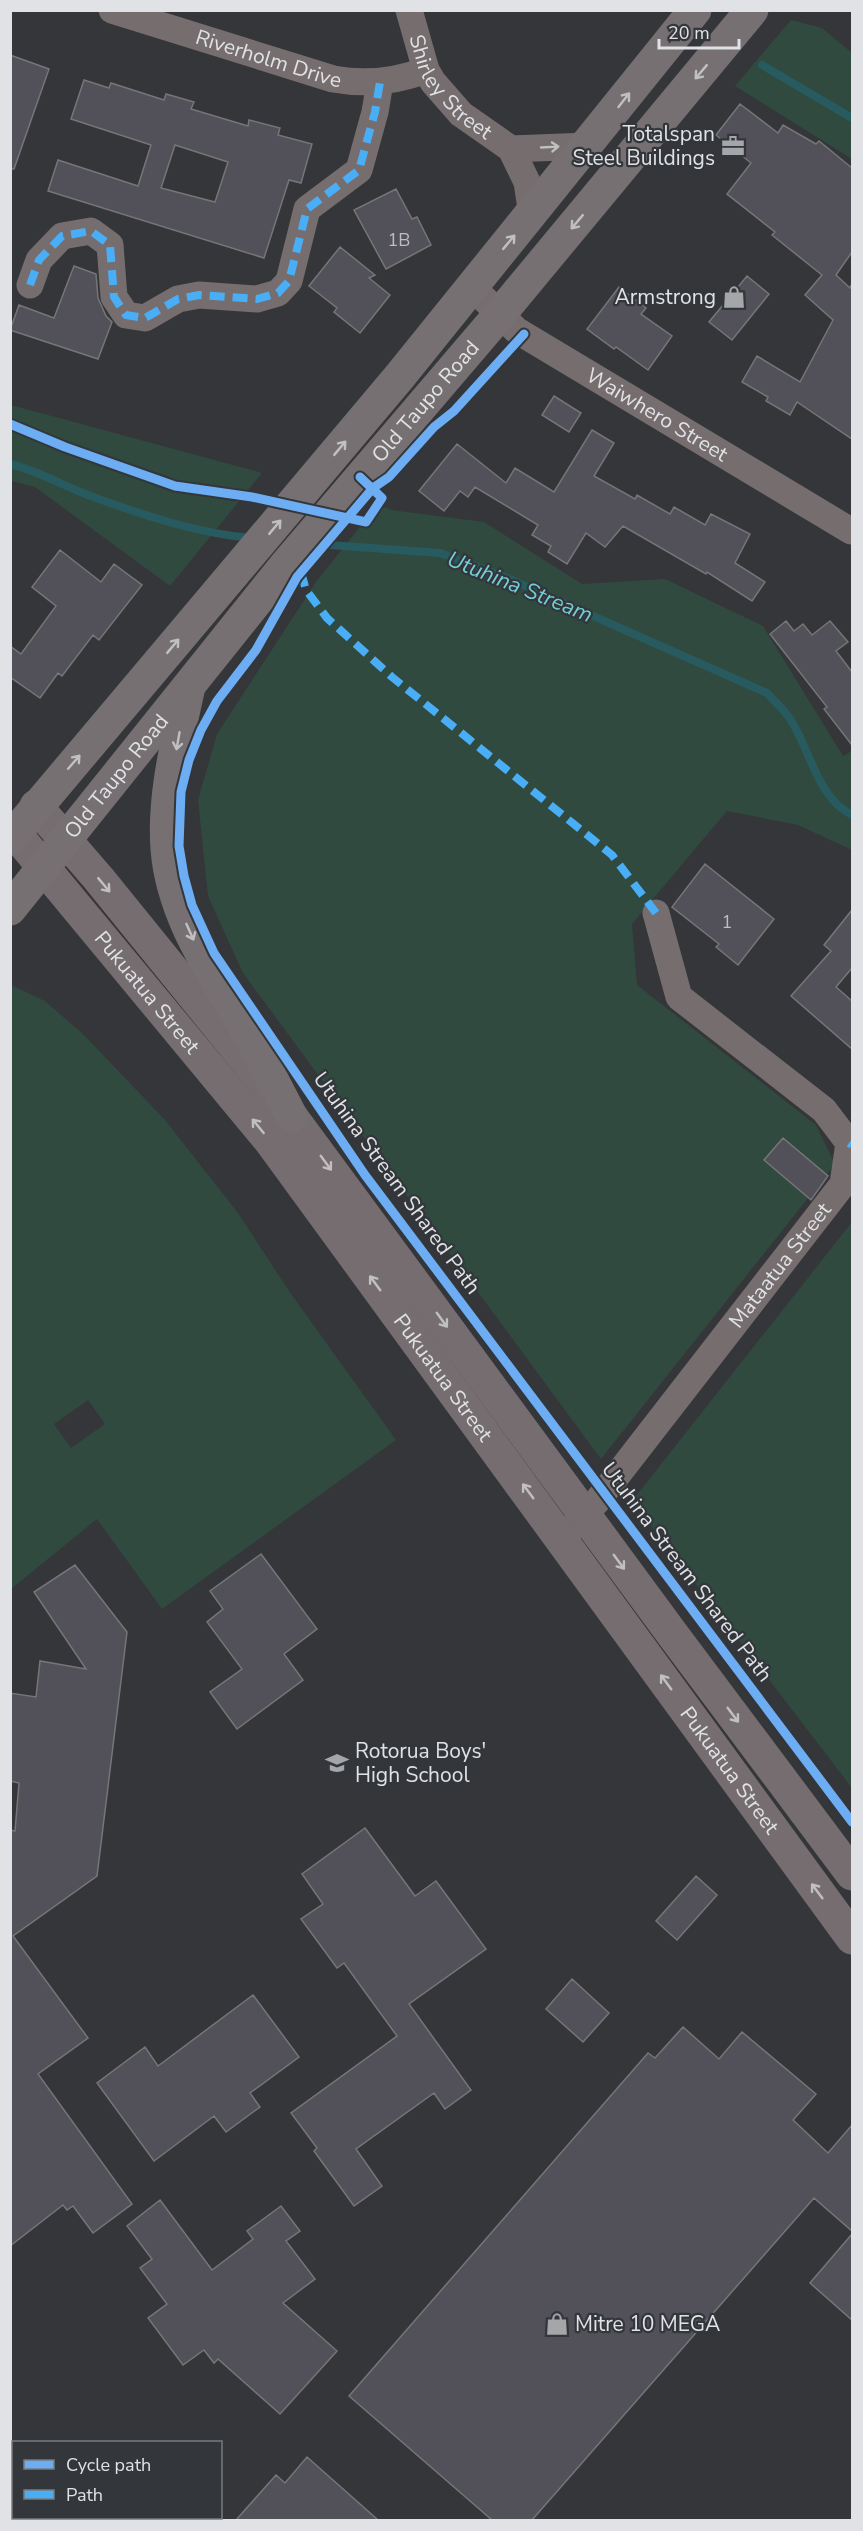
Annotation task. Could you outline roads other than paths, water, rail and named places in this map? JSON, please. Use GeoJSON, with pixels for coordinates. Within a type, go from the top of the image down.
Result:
{"type":"FeatureCollection","features":[{"type":"Feature","properties":{"kind":"highway","name":"Old Taupo Road"},"geometry":{"type":"LineString","coordinates":[[13,836],[36,806],[303,494],[532,215],[696,10]]}},
{"type":"Feature","properties":{"kind":"highway","name":"Old Taupo Road"},"geometry":{"type":"LineString","coordinates":[[10,909],[284,567],[500,314],[752,10]]}},
{"type":"Feature","properties":{"kind":"highway"},"geometry":{"type":"LineString","coordinates":[[189,684],[177,741],[166,820],[166,850],[171,878],[194,942],[291,1116]]}},
{"type":"Feature","properties":{"kind":"main road","name":"Pukuatua Street"},"geometry":{"type":"LineString","coordinates":[[36,806],[99,879],[291,1116],[852,1874]]}},
{"type":"Feature","properties":{"kind":"main road","name":"Pukuatua Street"},"geometry":{"type":"LineString","coordinates":[[13,836],[44,866],[271,1142],[563,1538],[852,1938]]}},
{"type":"Feature","properties":{"kind":"street","name":"Riverholm Drive"},"geometry":{"type":"LineString","coordinates":[[112,10],[333,79],[355,83],[380,82],[426,70]]}},
{"type":"Feature","properties":{"kind":"street","name":"Shirley Street"},"geometry":{"type":"LineString","coordinates":[[409,10],[426,70],[443,94],[462,114],[511,149],[527,182],[532,215]]}},
{"type":"Feature","properties":{"kind":"street"},"geometry":{"type":"LineString","coordinates":[[30,285],[39,260],[62,236],[91,231],[110,245],[114,297],[126,315],[145,318],[178,299],[199,295],[256,299],[278,293],[289,281],[307,209],[359,170],[375,112],[380,82]]}},
{"type":"Feature","properties":{"kind":"street","name":"Shirley Street"},"geometry":{"type":"LineString","coordinates":[[511,149],[588,146]]}},
{"type":"Feature","properties":{"kind":"street","name":"Waiwhero Street"},"geometry":{"type":"LineString","coordinates":[[472,287],[516,330],[851,531]]}},
{"type":"Feature","properties":{"kind":"street","name":"Mataatua Street"},"geometry":{"type":"LineString","coordinates":[[563,1538],[585,1514],[843,1184],[849,1143],[824,1110],[679,997],[656,913]]}},
{"type":"Feature","properties":{"kind":"waterway"},"geometry":{"type":"LineString","coordinates":[[762,65],[852,118]]}},
{"type":"Feature","properties":{"kind":"waterway","name":"Utuhina Stream"},"geometry":{"type":"LineString","coordinates":[[10,464],[154,518],[213,533],[252,538]]}},
{"type":"Feature","properties":{"kind":"waterway","name":"Utuhina Stream"},"geometry":{"type":"LineString","coordinates":[[316,544],[440,553],[507,578],[767,693],[792,722],[816,774],[831,798],[852,815]]}},
{"type":"Feature","properties":{"kind":"place","name":"Totalspan Steel Buildings"},"geometry":{"type":"Point","coordinates":[733,146]}},
{"type":"Feature","properties":{"kind":"place","name":"Armstrong"},"geometry":{"type":"Point","coordinates":[734,297]}},
{"type":"Feature","properties":{"kind":"place","name":"Rotorua Boys' High School"},"geometry":{"type":"Point","coordinates":[337,1763]}},
{"type":"Feature","properties":{"kind":"place","name":"Mitre 10 MEGA"},"geometry":{"type":"Point","coordinates":[557,2324]}}]}
